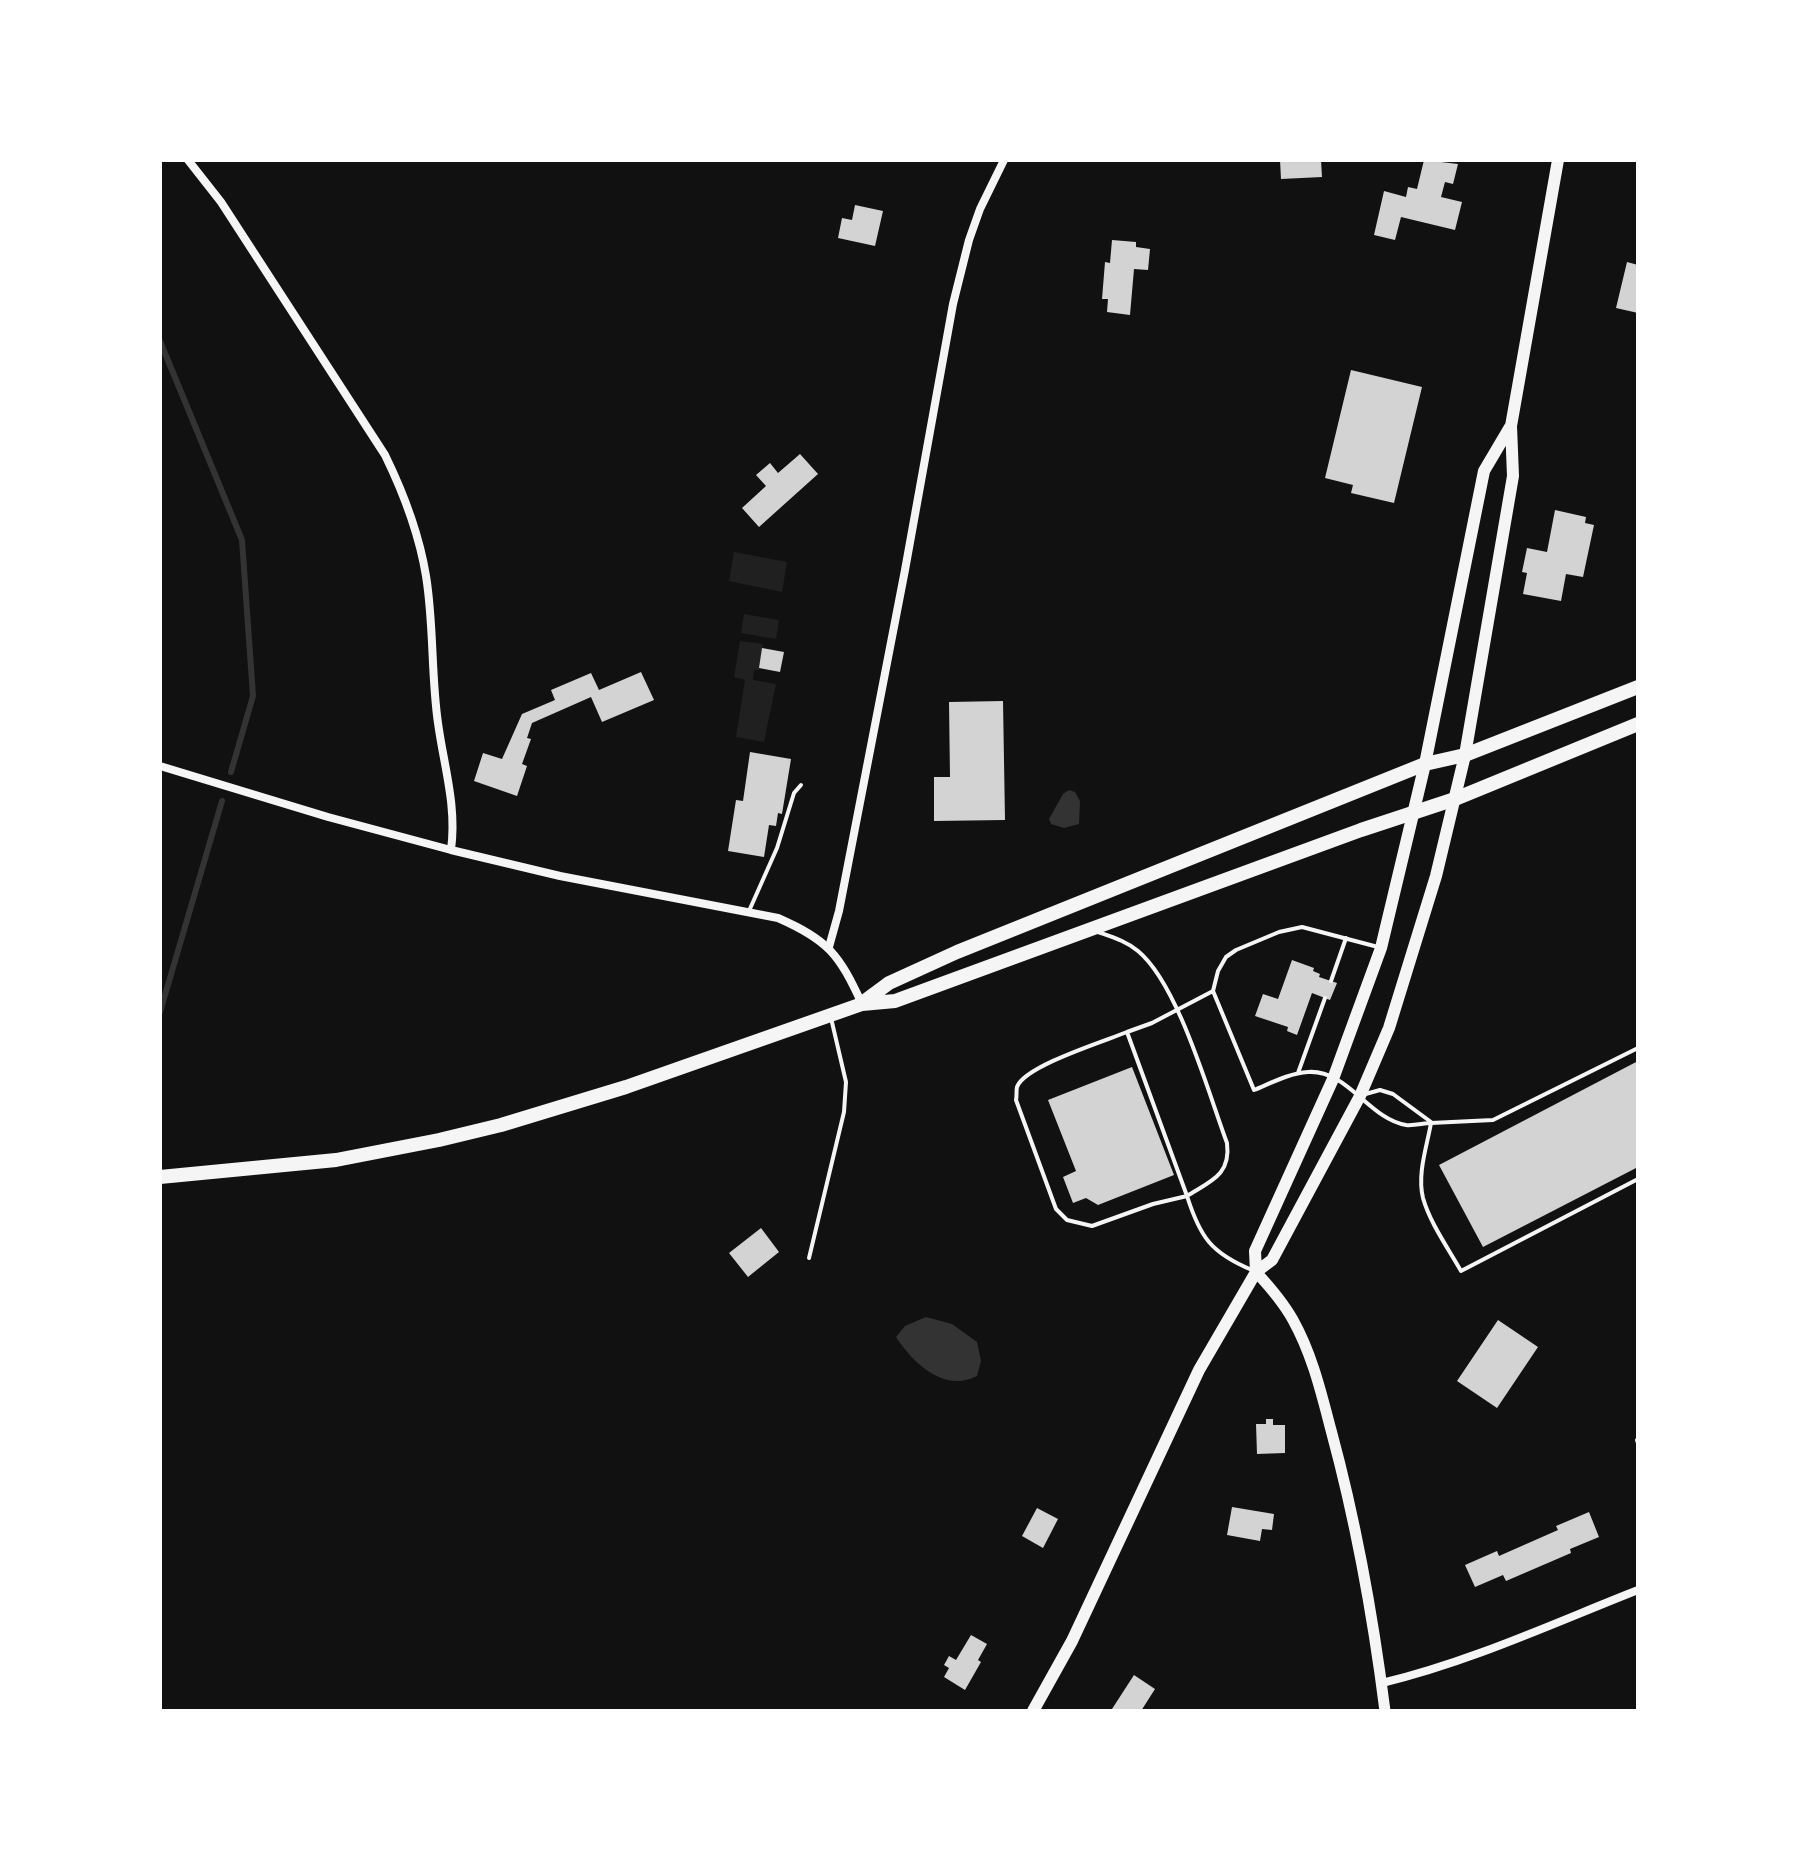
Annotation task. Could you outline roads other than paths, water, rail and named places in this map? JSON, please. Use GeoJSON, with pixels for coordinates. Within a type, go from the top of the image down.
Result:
{"type":"FeatureCollection","features":[{"type":"Feature","properties":{"kind":"main road"},"geometry":{"type":"LineString","coordinates":[[1033,1711],[1072,1641],[1199,1370],[1256,1272],[1272,1260],[1360,1096],[1389,1028],[1410,964],[1465,755],[1513,476],[1511,426],[1558,160]]}},
{"type":"Feature","properties":{"kind":"main road"},"geometry":{"type":"LineString","coordinates":[[1256,1272],[1255,1251],[1333,1079],[1381,948],[1425,764],[1484,471],[1511,426]]}},
{"type":"Feature","properties":{"kind":"main road"},"geometry":{"type":"LineString","coordinates":[[862,1004],[889,983],[957,952],[1425,764],[1465,755],[1638,687]]}},
{"type":"Feature","properties":{"kind":"main road"},"geometry":{"type":"LineString","coordinates":[[160,1177],[336,1160],[489,1128],[585,1100],[862,1004],[895,1001],[1361,830],[1455,799],[1638,724]]}},
{"type":"Feature","properties":{"kind":"street"},"geometry":{"type":"LineString","coordinates":[[188,160],[221,202],[385,455],[404,493],[417,533],[429,595],[438,721],[453,805],[451,850]]}},
{"type":"Feature","properties":{"kind":"street"},"geometry":{"type":"LineString","coordinates":[[829,947],[839,911],[905,570],[953,304],[976,219],[1004,160]]}},
{"type":"Feature","properties":{"kind":"street"},"geometry":{"type":"LineString","coordinates":[[160,766],[328,817],[451,850],[560,876],[778,918],[807,931],[829,947],[850,978],[862,1004]]}},
{"type":"Feature","properties":{"kind":"street"},"geometry":{"type":"LineString","coordinates":[[1256,1272],[1277,1295],[1293,1320],[1317,1378],[1344,1477],[1362,1561],[1385,1711]]}},
{"type":"Feature","properties":{"kind":"street"},"geometry":{"type":"LineString","coordinates":[[1382,1683],[1492,1648],[1638,1590]]}},
{"type":"Feature","properties":{"kind":"lane"},"geometry":{"type":"LineString","coordinates":[[748,913],[777,848],[794,793],[801,785]]}},
{"type":"Feature","properties":{"kind":"lane"},"geometry":{"type":"LineString","coordinates":[[1381,948],[1302,927],[1279,932],[1226,957],[1218,971],[1213,991],[1254,1090],[1298,1073],[1312,1071],[1333,1079],[1360,1096],[1370,1107],[1407,1125],[1493,1120],[1638,1048]]}},
{"type":"Feature","properties":{"kind":"lane"},"geometry":{"type":"LineString","coordinates":[[1092,930],[1122,941],[1136,950],[1161,978],[1177,1009],[1227,1143],[1229,1157],[1225,1168],[1216,1177],[1187,1196],[1153,1204],[1092,1226],[1067,1220],[1056,1209],[1016,1100],[1017,1086],[1046,1063],[1152,1023],[1177,1009],[1213,991]]}},
{"type":"Feature","properties":{"kind":"lane"},"geometry":{"type":"LineString","coordinates":[[1331,981],[1346,937]]}},
{"type":"Feature","properties":{"kind":"lane"},"geometry":{"type":"LineString","coordinates":[[1298,1073],[1325,998]]}},
{"type":"Feature","properties":{"kind":"lane"},"geometry":{"type":"LineString","coordinates":[[809,1258],[844,1112],[846,1082],[830,1015]]}},
{"type":"Feature","properties":{"kind":"lane"},"geometry":{"type":"LineString","coordinates":[[1127,1032],[1195,1221],[1215,1251],[1226,1260],[1256,1272]]}},
{"type":"Feature","properties":{"kind":"lane"},"geometry":{"type":"LineString","coordinates":[[1360,1096],[1380,1090],[1393,1094],[1431,1123]]}},
{"type":"Feature","properties":{"kind":"lane"},"geometry":{"type":"LineString","coordinates":[[1431,1123],[1422,1182],[1424,1198],[1461,1271],[1638,1179]]}},
{"type":"Feature","properties":{"kind":"waterway"},"geometry":{"type":"LineString","coordinates":[[160,341],[242,540],[253,696],[231,772]]}},
{"type":"Feature","properties":{"kind":"waterway"},"geometry":{"type":"LineString","coordinates":[[160,1012],[222,801]]}}]}
